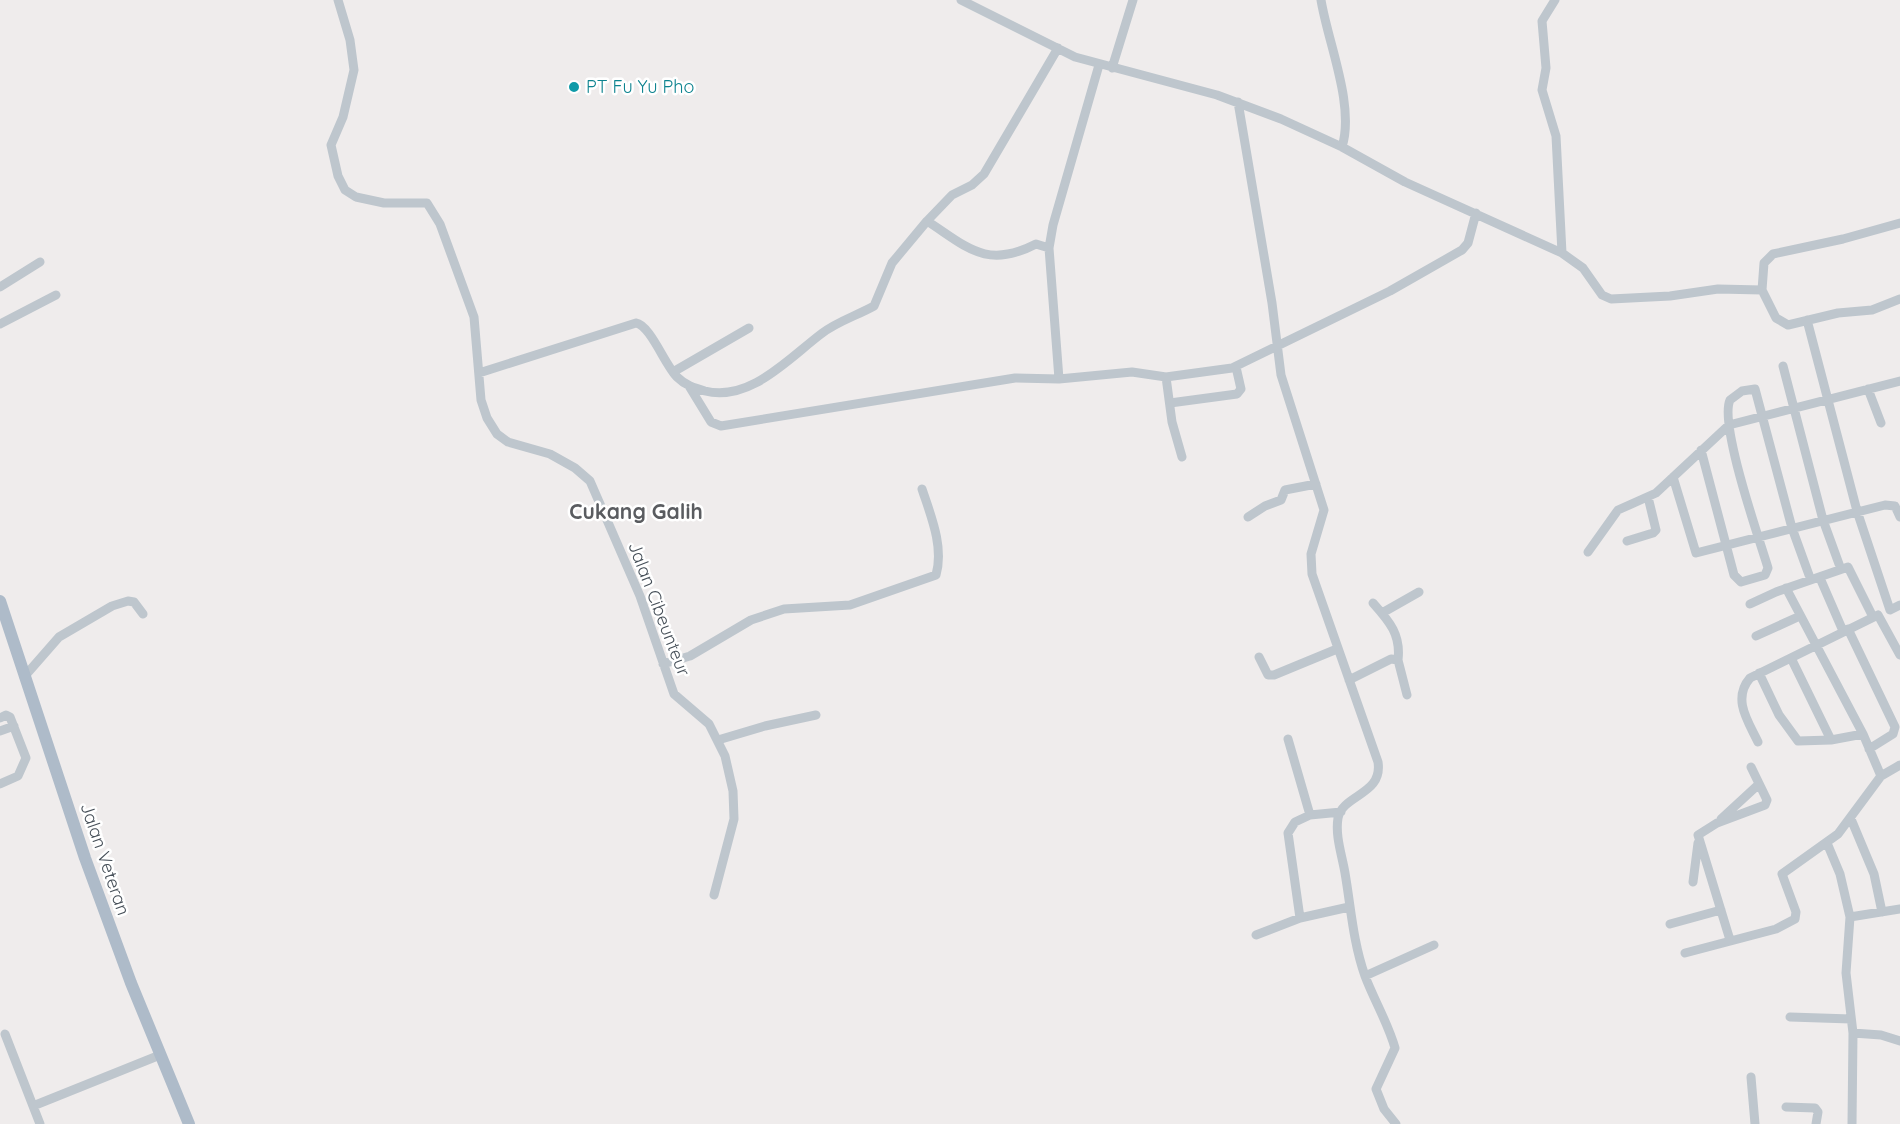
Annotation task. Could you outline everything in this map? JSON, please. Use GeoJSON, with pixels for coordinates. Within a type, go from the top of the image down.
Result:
{"type":"FeatureCollection","features":[{"type":"Feature","properties":{"kind":"main road","name":"Jalan Veteran"},"geometry":{"type":"LineString","coordinates":[[0,602],[85,858],[160,1055],[189,1124]]}},
{"type":"Feature","properties":{"kind":"street","name":"Jalan Cibeunteur"},"geometry":{"type":"LineString","coordinates":[[339,0],[350,40],[354,70],[343,117],[331,145],[338,176],[345,190],[356,197],[384,203],[427,203],[436,215],[474,317],[481,400],[487,418],[497,434],[517,445],[550,454],[575,468],[590,481],[640,596],[677,698],[709,724],[718,740],[731,777],[734,812],[714,895]]}},
{"type":"Feature","properties":{"kind":"street"},"geometry":{"type":"LineString","coordinates":[[961,0],[1058,48],[1099,65],[1238,102],[1342,147],[1405,182],[1562,253],[1582,268],[1602,295],[1611,299],[1718,289],[1762,290]]}},
{"type":"Feature","properties":{"kind":"street"},"geometry":{"type":"LineString","coordinates":[[1112,68],[1133,0]]}},
{"type":"Feature","properties":{"kind":"street"},"geometry":{"type":"LineString","coordinates":[[1322,0],[1344,105],[1345,132],[1342,147]]}},
{"type":"Feature","properties":{"kind":"street"},"geometry":{"type":"LineString","coordinates":[[1555,0],[1542,21],[1546,68],[1542,90],[1556,136],[1562,253]]}},
{"type":"Feature","properties":{"kind":"street"},"geometry":{"type":"LineString","coordinates":[[689,386],[717,394],[736,392],[778,369],[823,332],[874,306],[892,263],[927,221],[952,195],[972,185],[984,174],[1058,48]]}},
{"type":"Feature","properties":{"kind":"street"},"geometry":{"type":"LineString","coordinates":[[1059,379],[1049,248],[1053,225],[1099,65]]}},
{"type":"Feature","properties":{"kind":"street"},"geometry":{"type":"LineString","coordinates":[[1238,102],[1272,303],[1275,345],[1298,435],[1322,499],[1324,516],[1313,544],[1310,563],[1337,649],[1379,767],[1374,782],[1341,812],[1310,815],[1295,822],[1288,833],[1300,918]]}},
{"type":"Feature","properties":{"kind":"street"},"geometry":{"type":"LineString","coordinates":[[479,373],[636,323],[646,328],[673,372],[689,386],[711,422],[721,426],[1015,378],[1059,379],[1132,372],[1166,377],[1198,375],[1236,367],[1275,345],[1390,291],[1462,250],[1468,243],[1476,213]]}},
{"type":"Feature","properties":{"kind":"street"},"geometry":{"type":"LineString","coordinates":[[927,221],[951,239],[979,254],[1024,252],[1036,244],[1049,248]]}},
{"type":"Feature","properties":{"kind":"street"},"geometry":{"type":"LineString","coordinates":[[1900,223],[1843,239],[1773,254],[1764,263],[1762,290],[1773,313],[1788,325],[1838,313],[1872,310],[1900,299]]}},
{"type":"Feature","properties":{"kind":"street"},"geometry":{"type":"LineString","coordinates":[[0,287],[40,262]]}},
{"type":"Feature","properties":{"kind":"street"},"geometry":{"type":"LineString","coordinates":[[0,324],[56,295]]}},
{"type":"Feature","properties":{"kind":"street"},"geometry":{"type":"LineString","coordinates":[[1808,320],[1857,511],[1890,610],[1900,605]]}},
{"type":"Feature","properties":{"kind":"street"},"geometry":{"type":"LineString","coordinates":[[673,372],[749,328]]}},
{"type":"Feature","properties":{"kind":"street"},"geometry":{"type":"LineString","coordinates":[[1783,366],[1823,520],[1839,564]]}},
{"type":"Feature","properties":{"kind":"street"},"geometry":{"type":"LineString","coordinates":[[1170,403],[1237,394],[1241,389],[1236,367]]}},
{"type":"Feature","properties":{"kind":"street"},"geometry":{"type":"LineString","coordinates":[[1166,377],[1182,457]]}},
{"type":"Feature","properties":{"kind":"street"},"geometry":{"type":"LineString","coordinates":[[1588,552],[1618,510],[1648,497],[1729,426],[1900,381]]}},
{"type":"Feature","properties":{"kind":"street"},"geometry":{"type":"LineString","coordinates":[[1701,450],[1736,580],[1742,582],[1765,575],[1768,568],[1729,426],[1730,400],[1750,389],[1758,392],[1792,528],[1809,575]]}},
{"type":"Feature","properties":{"kind":"street"},"geometry":{"type":"LineString","coordinates":[[1868,389],[1881,423]]}},
{"type":"Feature","properties":{"kind":"street"},"geometry":{"type":"LineString","coordinates":[[1673,477],[1696,553],[1857,511],[1890,505],[1895,506],[1900,517]]}},
{"type":"Feature","properties":{"kind":"street"},"geometry":{"type":"LineString","coordinates":[[1248,517],[1265,506],[1281,500],[1286,490],[1316,484]]}},
{"type":"Feature","properties":{"kind":"street"},"geometry":{"type":"LineString","coordinates":[[663,664],[690,656],[751,620],[784,609],[850,605],[936,575],[940,560],[931,515],[921,489]]}},
{"type":"Feature","properties":{"kind":"street"},"geometry":{"type":"LineString","coordinates":[[1627,541],[1656,530],[1648,497]]}},
{"type":"Feature","properties":{"kind":"street"},"geometry":{"type":"LineString","coordinates":[[1750,604],[1786,588],[1820,579],[1848,567],[1873,617]]}},
{"type":"Feature","properties":{"kind":"street"},"geometry":{"type":"LineString","coordinates":[[1820,579],[1895,727],[1893,734],[1869,749]]}},
{"type":"Feature","properties":{"kind":"street"},"geometry":{"type":"LineString","coordinates":[[1786,588],[1863,734],[1881,776]]}},
{"type":"Feature","properties":{"kind":"street"},"geometry":{"type":"LineString","coordinates":[[1382,613],[1419,592]]}},
{"type":"Feature","properties":{"kind":"street"},"geometry":{"type":"LineString","coordinates":[[24,677],[59,637],[112,606],[128,601],[134,602],[143,614]]}},
{"type":"Feature","properties":{"kind":"street"},"geometry":{"type":"LineString","coordinates":[[1373,603],[1392,625],[1399,641],[1398,660],[1407,695]]}},
{"type":"Feature","properties":{"kind":"street"},"geometry":{"type":"LineString","coordinates":[[1756,636],[1800,615]]}},
{"type":"Feature","properties":{"kind":"street"},"geometry":{"type":"LineString","coordinates":[[1758,742],[1740,702],[1743,686],[1759,674],[1878,615],[1900,655]]}},
{"type":"Feature","properties":{"kind":"street"},"geometry":{"type":"LineString","coordinates":[[1259,657],[1268,675],[1274,675],[1337,649]]}},
{"type":"Feature","properties":{"kind":"street"},"geometry":{"type":"LineString","coordinates":[[1791,658],[1831,740]]}},
{"type":"Feature","properties":{"kind":"street"},"geometry":{"type":"LineString","coordinates":[[1349,680],[1391,659],[1398,660]]}},
{"type":"Feature","properties":{"kind":"street"},"geometry":{"type":"LineString","coordinates":[[1759,674],[1779,715],[1798,741],[1831,740],[1863,734]]}},
{"type":"Feature","properties":{"kind":"street"},"geometry":{"type":"LineString","coordinates":[[0,718],[6,715],[10,717],[26,758],[18,776],[0,784]]}},
{"type":"Feature","properties":{"kind":"street"},"geometry":{"type":"LineString","coordinates":[[718,740],[765,726],[816,715]]}},
{"type":"Feature","properties":{"kind":"street"},"geometry":{"type":"LineString","coordinates":[[0,731],[14,726]]}},
{"type":"Feature","properties":{"kind":"street"},"geometry":{"type":"LineString","coordinates":[[1288,739],[1310,815]]}},
{"type":"Feature","properties":{"kind":"street"},"geometry":{"type":"LineString","coordinates":[[1685,953],[1776,929],[1795,919],[1796,912],[1782,874],[1827,843],[1851,819],[1881,776],[1900,765]]}},
{"type":"Feature","properties":{"kind":"street"},"geometry":{"type":"LineString","coordinates":[[1710,877],[1689,884],[1698,833],[1717,823],[1766,805],[1767,800],[1751,767]]}},
{"type":"Feature","properties":{"kind":"street"},"geometry":{"type":"LineString","coordinates":[[1717,823],[1760,784]]}},
{"type":"Feature","properties":{"kind":"street"},"geometry":{"type":"LineString","coordinates":[[1341,812],[1338,836],[1348,907],[1365,975],[1395,1048],[1376,1089],[1380,1103],[1396,1124]]}},
{"type":"Feature","properties":{"kind":"street"},"geometry":{"type":"LineString","coordinates":[[1851,819],[1874,874],[1882,912]]}},
{"type":"Feature","properties":{"kind":"street"},"geometry":{"type":"LineString","coordinates":[[1698,841],[1730,940]]}},
{"type":"Feature","properties":{"kind":"street"},"geometry":{"type":"LineString","coordinates":[[1827,843],[1840,874],[1850,917],[1846,973],[1853,1033],[1850,1094],[1852,1124]]}},
{"type":"Feature","properties":{"kind":"street"},"geometry":{"type":"LineString","coordinates":[[1256,935],[1300,918],[1348,907]]}},
{"type":"Feature","properties":{"kind":"street"},"geometry":{"type":"LineString","coordinates":[[1850,917],[1900,909]]}},
{"type":"Feature","properties":{"kind":"street"},"geometry":{"type":"LineString","coordinates":[[1670,924],[1721,910]]}},
{"type":"Feature","properties":{"kind":"street"},"geometry":{"type":"LineString","coordinates":[[1365,975],[1434,945]]}},
{"type":"Feature","properties":{"kind":"street"},"geometry":{"type":"LineString","coordinates":[[1790,1017],[1851,1019]]}},
{"type":"Feature","properties":{"kind":"street"},"geometry":{"type":"LineString","coordinates":[[1853,1033],[1881,1035],[1900,1041]]}},
{"type":"Feature","properties":{"kind":"street"},"geometry":{"type":"LineString","coordinates":[[5,1034],[40,1124]]}},
{"type":"Feature","properties":{"kind":"street"},"geometry":{"type":"LineString","coordinates":[[33,1106],[160,1055]]}},
{"type":"Feature","properties":{"kind":"street"},"geometry":{"type":"LineString","coordinates":[[1751,1077],[1755,1124]]}},
{"type":"Feature","properties":{"kind":"street"},"geometry":{"type":"LineString","coordinates":[[1786,1107],[1815,1108],[1818,1112],[1816,1124]]}},
{"type":"Feature","properties":{"kind":"place","name":"PT Fu Yu Pho"},"geometry":{"type":"Point","coordinates":[574,87]}},
{"type":"Feature","properties":{"kind":"district","name":"Cukang Galih"},"geometry":{"type":"Point","coordinates":[636,512]}}]}
